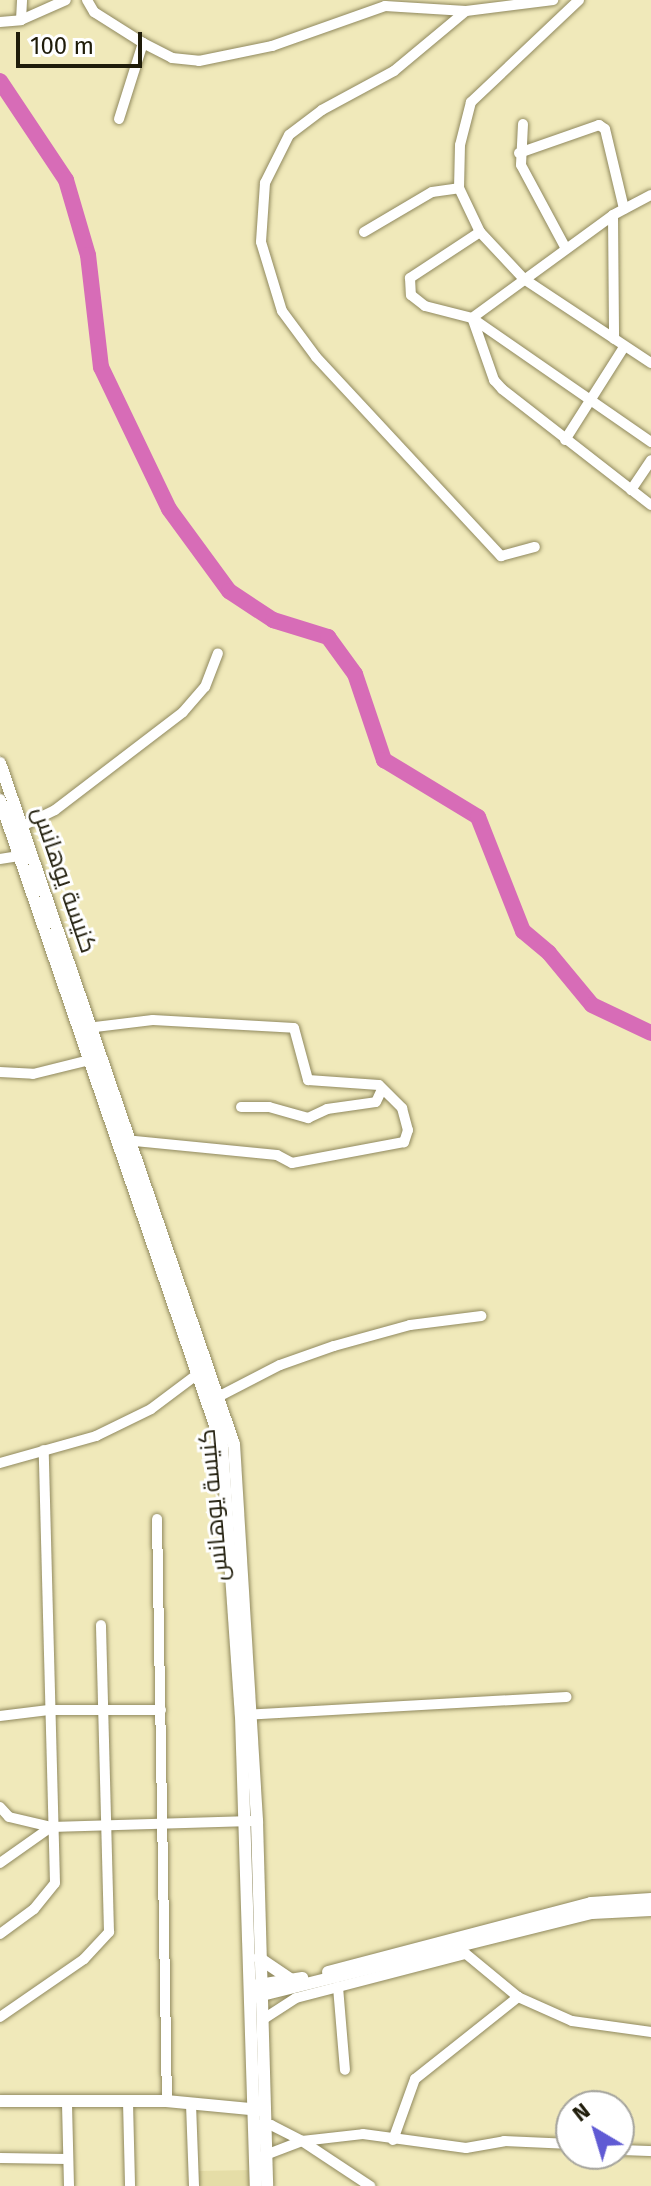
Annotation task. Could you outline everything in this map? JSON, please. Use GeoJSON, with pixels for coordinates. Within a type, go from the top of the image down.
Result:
{"type":"FeatureCollection","features":[{"type":"Feature","properties":{"kind":"street"},"geometry":{"type":"LineString","coordinates":[[21,20],[22,0]]}},
{"type":"Feature","properties":{"kind":"street"},"geometry":{"type":"LineString","coordinates":[[0,22],[21,20],[66,0]]}},
{"type":"Feature","properties":{"kind":"street"},"geometry":{"type":"LineString","coordinates":[[87,0],[94,12],[143,43],[172,58],[199,61],[272,46],[385,6],[466,11],[553,0]]}},
{"type":"Feature","properties":{"kind":"street"},"geometry":{"type":"LineString","coordinates":[[579,0],[471,102],[460,145],[459,188],[480,232],[524,279],[651,363]]}},
{"type":"Feature","properties":{"kind":"street"},"geometry":{"type":"LineString","coordinates":[[466,11],[394,71],[322,110],[289,135],[265,183],[261,242],[282,311],[316,357],[501,556],[535,547]]}},
{"type":"Feature","properties":{"kind":"street"},"geometry":{"type":"LineString","coordinates":[[119,119],[143,43]]}},
{"type":"Feature","properties":{"kind":"street"},"geometry":{"type":"LineString","coordinates":[[523,124],[519,153],[566,249]]}},
{"type":"Feature","properties":{"kind":"street"},"geometry":{"type":"LineString","coordinates":[[519,153],[599,125],[605,129],[624,209]]}},
{"type":"Feature","properties":{"kind":"street"},"geometry":{"type":"LineString","coordinates":[[364,232],[432,192],[459,188]]}},
{"type":"Feature","properties":{"kind":"street"},"geometry":{"type":"LineString","coordinates":[[472,318],[613,215],[651,195]]}},
{"type":"Feature","properties":{"kind":"street"},"geometry":{"type":"LineString","coordinates":[[613,215],[614,339]]}},
{"type":"Feature","properties":{"kind":"street"},"geometry":{"type":"LineString","coordinates":[[480,232],[407,283],[411,295],[425,306],[472,318],[651,442]]}},
{"type":"Feature","properties":{"kind":"street"},"geometry":{"type":"LineString","coordinates":[[472,318],[494,380],[565,440],[651,505]]}},
{"type":"Feature","properties":{"kind":"street"},"geometry":{"type":"LineString","coordinates":[[565,440],[624,347]]}},
{"type":"Feature","properties":{"kind":"street"},"geometry":{"type":"LineString","coordinates":[[631,490],[651,460]]}},
{"type":"Feature","properties":{"kind":"street"},"geometry":{"type":"LineString","coordinates":[[16,829],[55,810],[190,705],[205,687],[218,653]]}},
{"type":"Feature","properties":{"kind":"street","name":"كنيسة يوهانس"},"geometry":{"type":"LineString","coordinates":[[0,763],[16,829]]}},
{"type":"Feature","properties":{"kind":"street"},"geometry":{"type":"LineString","coordinates":[[0,800],[16,829],[215,1398],[246,1715],[259,1958],[256,1991],[262,2020],[257,2110]]}},
{"type":"Feature","properties":{"kind":"street"},"geometry":{"type":"LineString","coordinates":[[0,859],[24,855]]}},
{"type":"Feature","properties":{"kind":"street"},"geometry":{"type":"LineString","coordinates":[[86,1028],[153,1020],[294,1028],[308,1080],[373,1082],[407,1118],[404,1142],[292,1163],[277,1155],[125,1140]]}},
{"type":"Feature","properties":{"kind":"street"},"geometry":{"type":"LineString","coordinates":[[0,1072],[33,1074],[97,1058]]}},
{"type":"Feature","properties":{"kind":"street"},"geometry":{"type":"LineString","coordinates":[[241,1107],[269,1107],[308,1118],[327,1109],[376,1102],[382,1089]]}},
{"type":"Feature","properties":{"kind":"street"},"geometry":{"type":"LineString","coordinates":[[215,1398],[280,1365],[334,1346],[410,1325],[481,1316]]}},
{"type":"Feature","properties":{"kind":"street"},"geometry":{"type":"LineString","coordinates":[[0,1463],[96,1436],[151,1409],[205,1368]]}},
{"type":"Feature","properties":{"kind":"street"},"geometry":{"type":"LineString","coordinates":[[0,1934],[34,1909],[55,1883],[51,1827],[44,1450]]}},
{"type":"Feature","properties":{"kind":"street"},"geometry":{"type":"LineString","coordinates":[[157,1519],[167,2101]]}},
{"type":"Feature","properties":{"kind":"street"},"geometry":{"type":"LineString","coordinates":[[0,2017],[84,1959],[109,1932],[101,1625]]}},
{"type":"Feature","properties":{"kind":"street"},"geometry":{"type":"LineString","coordinates":[[246,1715],[566,1697]]}},
{"type":"Feature","properties":{"kind":"street"},"geometry":{"type":"LineString","coordinates":[[0,1716],[49,1710],[161,1710]]}},
{"type":"Feature","properties":{"kind":"street"},"geometry":{"type":"LineString","coordinates":[[0,1807],[9,1817],[51,1827],[251,1821]]}},
{"type":"Feature","properties":{"kind":"street"},"geometry":{"type":"LineString","coordinates":[[251,1821],[257,2110],[260,2157],[267,2186]]}},
{"type":"Feature","properties":{"kind":"street"},"geometry":{"type":"LineString","coordinates":[[0,1863],[51,1827]]}},
{"type":"Feature","properties":{"kind":"street"},"geometry":{"type":"LineString","coordinates":[[262,2020],[296,1998],[338,1987],[591,1903],[651,1899]]}},
{"type":"Feature","properties":{"kind":"street"},"geometry":{"type":"LineString","coordinates":[[256,1991],[458,1948],[606,1911],[651,1910]]}},
{"type":"Feature","properties":{"kind":"street"},"geometry":{"type":"LineString","coordinates":[[256,1991],[293,1980],[458,1948]]}},
{"type":"Feature","properties":{"kind":"street"},"geometry":{"type":"LineString","coordinates":[[458,1948],[518,1997],[572,2021],[651,2032]]}},
{"type":"Feature","properties":{"kind":"street"},"geometry":{"type":"LineString","coordinates":[[259,1958],[293,1980]]}},
{"type":"Feature","properties":{"kind":"street"},"geometry":{"type":"LineString","coordinates":[[338,1987],[345,2070]]}},
{"type":"Feature","properties":{"kind":"street"},"geometry":{"type":"LineString","coordinates":[[393,2140],[415,2079],[518,1997]]}},
{"type":"Feature","properties":{"kind":"street"},"geometry":{"type":"LineString","coordinates":[[0,2101],[67,2104],[167,2101],[257,2110]]}},
{"type":"Feature","properties":{"kind":"street"},"geometry":{"type":"LineString","coordinates":[[128,2102],[130,2186]]}},
{"type":"Feature","properties":{"kind":"street"},"geometry":{"type":"LineString","coordinates":[[67,2104],[69,2186]]}},
{"type":"Feature","properties":{"kind":"street"},"geometry":{"type":"LineString","coordinates":[[191,2104],[194,2186]]}},
{"type":"Feature","properties":{"kind":"street"},"geometry":{"type":"LineString","coordinates":[[258,2125],[302,2141],[370,2186]]}},
{"type":"Feature","properties":{"kind":"street"},"geometry":{"type":"LineString","coordinates":[[260,2157],[302,2141],[363,2134],[466,2148],[504,2141],[555,2143]]}},
{"type":"Feature","properties":{"kind":"street"},"geometry":{"type":"LineString","coordinates":[[256,2186],[260,2157]]}},
{"type":"Feature","properties":{"kind":"street"},"geometry":{"type":"LineString","coordinates":[[0,2158],[68,2159]]}},
{"type":"Feature","properties":{"kind":"shaded area"},"geometry":{"type":"Polygon","coordinates":[[[253,2170],[253,2186],[197,2186],[197,2171],[253,2170]]]}},
{"type":"Feature","properties":{"kind":"waterway"},"geometry":{"type":"LineString","coordinates":[[0,81],[66,180],[88,255],[101,367],[169,509],[229,591],[273,620],[328,637],[355,674],[384,760],[478,817],[523,931],[549,953],[592,1005],[651,1033]]}}]}
